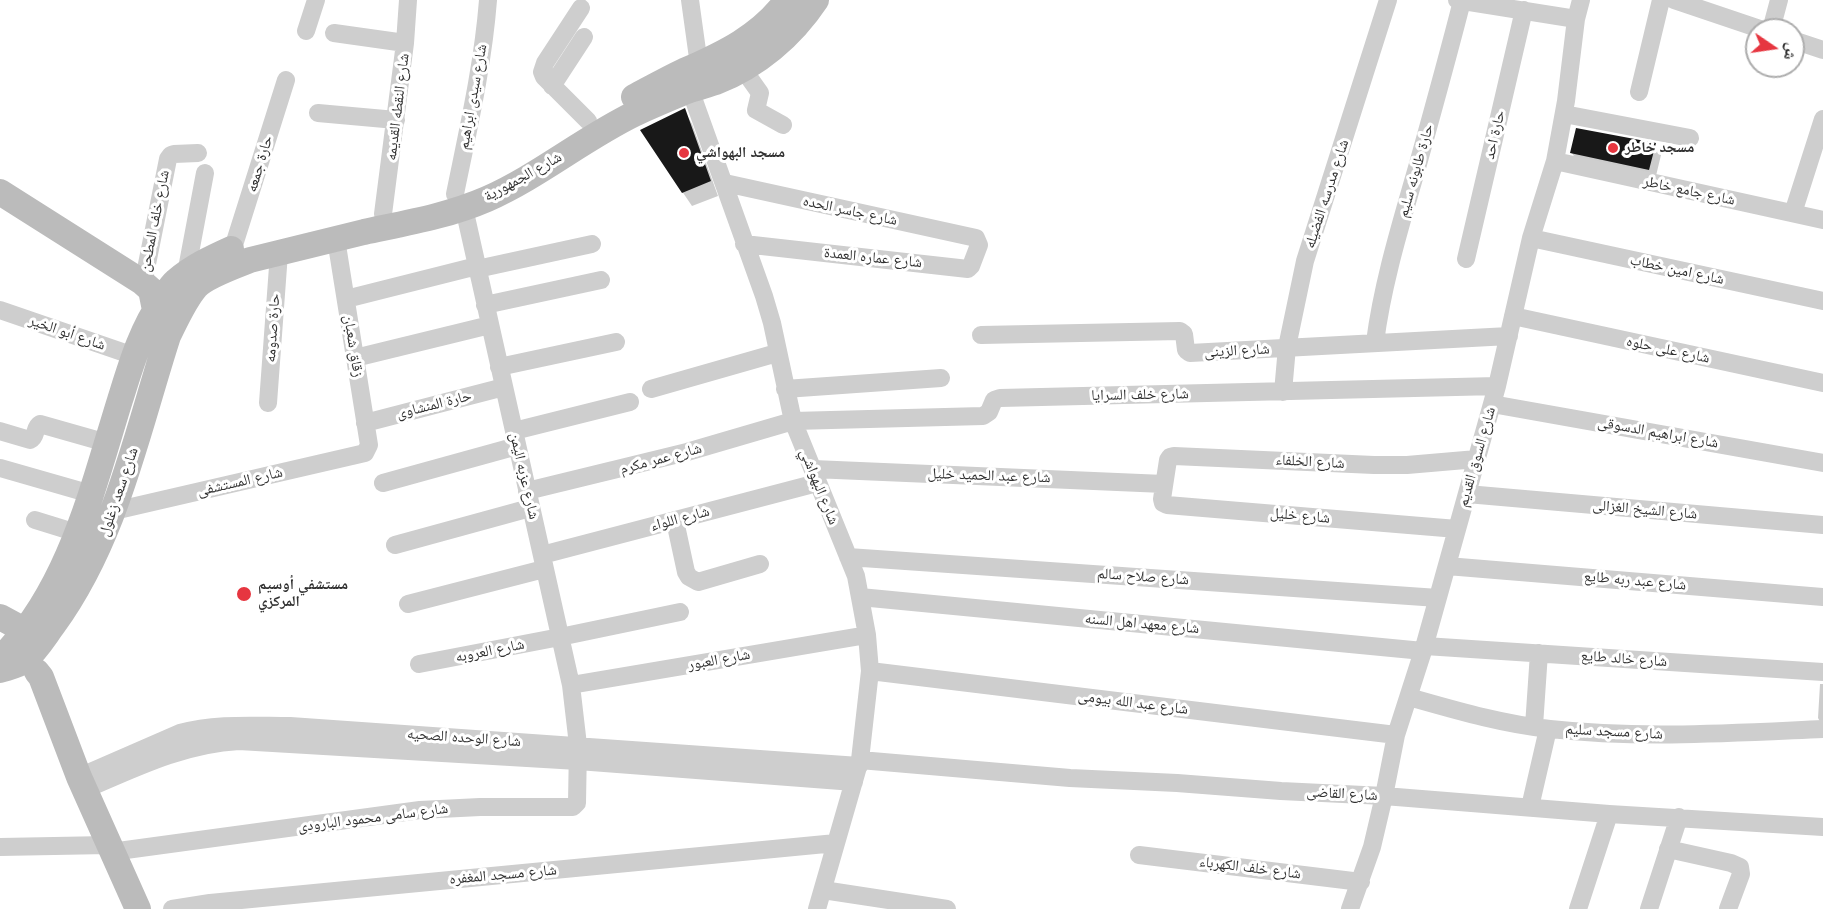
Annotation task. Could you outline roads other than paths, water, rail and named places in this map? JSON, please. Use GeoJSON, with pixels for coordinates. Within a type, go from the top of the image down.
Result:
{"type":"FeatureCollection","features":[{"type":"Feature","properties":{"kind":"street"},"geometry":{"type":"LineString","coordinates":[[306,31],[316,0]]}},
{"type":"Feature","properties":{"kind":"street","name":"شارع النقطه القديمه"},"geometry":{"type":"LineString","coordinates":[[383,214],[405,43],[408,0]]}},
{"type":"Feature","properties":{"kind":"street","name":"شارع سيدى ابراهيم"},"geometry":{"type":"LineString","coordinates":[[459,201],[488,0]]}},
{"type":"Feature","properties":{"kind":"street","name":"شارع البهواشي"},"geometry":{"type":"LineString","coordinates":[[690,0],[691,76],[744,244],[772,323],[784,389],[793,421],[856,576],[867,635],[870,671],[858,769],[817,909]]}},
{"type":"Feature","properties":{"kind":"street","name":"شارع الجمهورية"},"geometry":{"type":"LineString","coordinates":[[186,281],[195,266],[233,248],[383,214],[459,201],[509,188],[691,76],[755,33],[779,11],[787,0]]}},
{"type":"Feature","properties":{"kind":"street","name":"شارع الجمهورية"},"geometry":{"type":"LineString","coordinates":[[186,281],[250,260],[440,215],[486,181],[588,121],[691,76],[717,81],[742,69],[766,54],[788,35],[805,17],[816,0]]}},
{"type":"Feature","properties":{"kind":"street","name":"شارع مدرسه الفضيله"},"geometry":{"type":"LineString","coordinates":[[1283,392],[1287,348],[1305,261],[1388,0]]}},
{"type":"Feature","properties":{"kind":"street"},"geometry":{"type":"LineString","coordinates":[[1457,0],[1535,8],[1576,19]]}},
{"type":"Feature","properties":{"kind":"street","name":"شارع السوق القديم"},"geometry":{"type":"LineString","coordinates":[[1350,909],[1372,847],[1396,735],[1424,649],[1477,459],[1497,386],[1531,238],[1555,161],[1564,114],[1576,19],[1581,0]]}},
{"type":"Feature","properties":{"kind":"street"},"geometry":{"type":"LineString","coordinates":[[1639,92],[1661,0]]}},
{"type":"Feature","properties":{"kind":"street"},"geometry":{"type":"LineString","coordinates":[[1674,0],[1708,6],[1745,22]]}},
{"type":"Feature","properties":{"kind":"street"},"geometry":{"type":"LineString","coordinates":[[1774,18],[1779,0]]}},
{"type":"Feature","properties":{"kind":"street","name":"حارة طابونه سليم"},"geometry":{"type":"LineString","coordinates":[[1375,342],[1379,311],[1393,249],[1462,1]]}},
{"type":"Feature","properties":{"kind":"street"},"geometry":{"type":"LineString","coordinates":[[581,8],[543,67],[544,77],[588,121]]}},
{"type":"Feature","properties":{"kind":"street","name":"حارة احد"},"geometry":{"type":"LineString","coordinates":[[1466,259],[1535,8]]}},
{"type":"Feature","properties":{"kind":"street"},"geometry":{"type":"LineString","coordinates":[[334,33],[405,43]]}},
{"type":"Feature","properties":{"kind":"street"},"geometry":{"type":"LineString","coordinates":[[552,86],[584,37]]}},
{"type":"Feature","properties":{"kind":"street"},"geometry":{"type":"LineString","coordinates":[[1805,44],[1823,50]]}},
{"type":"Feature","properties":{"kind":"street"},"geometry":{"type":"LineString","coordinates":[[742,69],[760,93],[756,110],[783,125]]}},
{"type":"Feature","properties":{"kind":"street","name":"حارة جمعه"},"geometry":{"type":"LineString","coordinates":[[233,248],[286,80]]}},
{"type":"Feature","properties":{"kind":"street"},"geometry":{"type":"LineString","coordinates":[[318,113],[396,120]]}},
{"type":"Feature","properties":{"kind":"street"},"geometry":{"type":"LineString","coordinates":[[1564,114],[1690,138]]}},
{"type":"Feature","properties":{"kind":"street"},"geometry":{"type":"LineString","coordinates":[[1793,213],[1823,119]]}},
{"type":"Feature","properties":{"kind":"street","name":"شارع خلف المطحن"},"geometry":{"type":"LineString","coordinates":[[137,277],[168,159],[174,154],[198,153]]}},
{"type":"Feature","properties":{"kind":"street","name":"شارع جامع خاطر"},"geometry":{"type":"LineString","coordinates":[[1555,161],[1823,219]]}},
{"type":"Feature","properties":{"kind":"street"},"geometry":{"type":"LineString","coordinates":[[137,277],[163,284],[186,281],[205,173]]}},
{"type":"Feature","properties":{"kind":"street","name":"شارع جاسر الحده"},"geometry":{"type":"LineString","coordinates":[[725,183],[976,238]]}},
{"type":"Feature","properties":{"kind":"street"},"geometry":{"type":"LineString","coordinates":[[0,192],[137,277],[151,290],[155,310]]}},
{"type":"Feature","properties":{"kind":"street","name":"شارع عزبه اليمن"},"geometry":{"type":"LineString","coordinates":[[459,201],[477,268],[571,685],[578,753]]}},
{"type":"Feature","properties":{"kind":"street","name":"شارع عماره العمدة"},"geometry":{"type":"LineString","coordinates":[[744,244],[968,269],[979,245],[976,238]]}},
{"type":"Feature","properties":{"kind":"street","name":"شارع امين خطاب"},"geometry":{"type":"LineString","coordinates":[[1531,238],[1823,301]]}},
{"type":"Feature","properties":{"kind":"street","name":"زقاق شعبان"},"geometry":{"type":"LineString","coordinates":[[336,239],[369,445],[365,453]]}},
{"type":"Feature","properties":{"kind":"street"},"geometry":{"type":"LineString","coordinates":[[346,299],[592,244]]}},
{"type":"Feature","properties":{"kind":"street","name":"حارة صدومه"},"geometry":{"type":"LineString","coordinates":[[268,403],[279,253]]}},
{"type":"Feature","properties":{"kind":"street"},"geometry":{"type":"LineString","coordinates":[[485,305],[601,280]]}},
{"type":"Feature","properties":{"kind":"street","name":"شارع سعد زغلول"},"geometry":{"type":"LineString","coordinates":[[53,607],[66,561],[91,494],[145,327],[155,310],[186,281]]}},
{"type":"Feature","properties":{"kind":"street","name":"شارع سعد زغلول"},"geometry":{"type":"LineString","coordinates":[[10,663],[53,607],[91,564],[114,511],[168,336],[181,310],[186,281]]}},
{"type":"Feature","properties":{"kind":"street","name":"شارع أبو الخير"},"geometry":{"type":"LineString","coordinates":[[0,310],[134,356]]}},
{"type":"Feature","properties":{"kind":"street","name":"شارع على حلوه"},"geometry":{"type":"LineString","coordinates":[[1513,316],[1823,382]]}},
{"type":"Feature","properties":{"kind":"street"},"geometry":{"type":"LineString","coordinates":[[355,358],[490,325]]}},
{"type":"Feature","properties":{"kind":"street","name":"شارع الزينى"},"geometry":{"type":"LineString","coordinates":[[981,335],[1180,331],[1184,334],[1186,350],[1190,353],[1509,336]]}},
{"type":"Feature","properties":{"kind":"street"},"geometry":{"type":"LineString","coordinates":[[499,367],[616,342]]}},
{"type":"Feature","properties":{"kind":"street"},"geometry":{"type":"LineString","coordinates":[[651,389],[777,352]]}},
{"type":"Feature","properties":{"kind":"street"},"geometry":{"type":"LineString","coordinates":[[784,389],[941,378]]}},
{"type":"Feature","properties":{"kind":"street","name":"شارع خلف السرايا"},"geometry":{"type":"LineString","coordinates":[[793,421],[983,416],[989,412],[994,400],[1000,398],[1497,386]]}},
{"type":"Feature","properties":{"kind":"street","name":"حارة المنشاوى"},"geometry":{"type":"LineString","coordinates":[[364,423],[504,387]]}},
{"type":"Feature","properties":{"kind":"street"},"geometry":{"type":"LineString","coordinates":[[383,483],[630,402]]}},
{"type":"Feature","properties":{"kind":"street","name":"شارع ابراهيم الدسوقى"},"geometry":{"type":"LineString","coordinates":[[1492,404],[1823,463]]}},
{"type":"Feature","properties":{"kind":"street","name":"شارع عمر مكرم"},"geometry":{"type":"LineString","coordinates":[[395,545],[529,499],[793,421]]}},
{"type":"Feature","properties":{"kind":"street"},"geometry":{"type":"LineString","coordinates":[[0,431],[30,440],[33,439],[37,425],[40,424],[107,443]]}},
{"type":"Feature","properties":{"kind":"street","name":"شارع المستشفى"},"geometry":{"type":"LineString","coordinates":[[114,511],[365,453]]}},
{"type":"Feature","properties":{"kind":"street","name":"شارع الخلفاء"},"geometry":{"type":"LineString","coordinates":[[1164,484],[1168,460],[1174,456],[1374,465],[1407,465],[1477,459]]}},
{"type":"Feature","properties":{"kind":"street"},"geometry":{"type":"LineString","coordinates":[[0,468],[91,494]]}},
{"type":"Feature","properties":{"kind":"street","name":"شارع عبد الحميد خليل"},"geometry":{"type":"LineString","coordinates":[[815,476],[1164,484]]}},
{"type":"Feature","properties":{"kind":"street","name":"شارع اللواء"},"geometry":{"type":"LineString","coordinates":[[408,604],[815,476]]}},
{"type":"Feature","properties":{"kind":"street","name":"شارع خليل"},"geometry":{"type":"LineString","coordinates":[[1164,484],[1162,499],[1167,505],[1457,529]]}},
{"type":"Feature","properties":{"kind":"street","name":"شارع الشيخ الغزالى"},"geometry":{"type":"LineString","coordinates":[[1467,494],[1823,525]]}},
{"type":"Feature","properties":{"kind":"street"},"geometry":{"type":"LineString","coordinates":[[34,520],[77,533]]}},
{"type":"Feature","properties":{"kind":"street"},"geometry":{"type":"LineString","coordinates":[[675,521],[686,572],[693,580],[698,582],[760,564]]}},
{"type":"Feature","properties":{"kind":"street","name":"شارع صلاح سالم"},"geometry":{"type":"LineString","coordinates":[[848,556],[1438,598]]}},
{"type":"Feature","properties":{"kind":"street","name":"شارع عبد ربه طايع"},"geometry":{"type":"LineString","coordinates":[[1447,566],[1823,597]]}},
{"type":"Feature","properties":{"kind":"street","name":"شارع معهد اهل السنه"},"geometry":{"type":"LineString","coordinates":[[860,597],[1424,649]]}},
{"type":"Feature","properties":{"kind":"street","name":"شارع العروبه"},"geometry":{"type":"LineString","coordinates":[[419,664],[680,612]]}},
{"type":"Feature","properties":{"kind":"street"},"geometry":{"type":"LineString","coordinates":[[0,616],[31,637],[39,658],[10,663]]}},
{"type":"Feature","properties":{"kind":"street","name":"شارع العبور"},"geometry":{"type":"LineString","coordinates":[[571,685],[867,635]]}},
{"type":"Feature","properties":{"kind":"street","name":"شارع خالد طايع"},"geometry":{"type":"LineString","coordinates":[[1424,649],[1539,653],[1823,672]]}},
{"type":"Feature","properties":{"kind":"street"},"geometry":{"type":"LineString","coordinates":[[1530,807],[1541,728],[1539,653]]}},
{"type":"Feature","properties":{"kind":"street"},"geometry":{"type":"LineString","coordinates":[[10,663],[41,677],[82,783],[138,909]]}},
{"type":"Feature","properties":{"kind":"street","name":"شارع عبد الله بيومى"},"geometry":{"type":"LineString","coordinates":[[870,671],[1396,735]]}},
{"type":"Feature","properties":{"kind":"street","name":"شارع مسجد سليم"},"geometry":{"type":"LineString","coordinates":[[1409,697],[1467,713],[1541,728],[1605,733],[1679,735],[1823,729]]}},
{"type":"Feature","properties":{"kind":"street","name":"شارع الوحده الصحيه"},"geometry":{"type":"LineString","coordinates":[[82,783],[196,746],[231,741],[578,753],[858,769]]}},
{"type":"Feature","properties":{"kind":"street","name":"شارع سامى محمود البارودى"},"geometry":{"type":"LineString","coordinates":[[110,849],[420,810],[480,807],[573,807],[578,800],[578,753]]}},
{"type":"Feature","properties":{"kind":"street","name":"شارع القاضى"},"geometry":{"type":"LineString","coordinates":[[858,769],[1177,783],[1384,796],[1609,814],[1823,826]]}},
{"type":"Feature","properties":{"kind":"street"},"geometry":{"type":"LineString","coordinates":[[1578,909],[1609,814]]}},
{"type":"Feature","properties":{"kind":"street"},"geometry":{"type":"LineString","coordinates":[[1649,909],[1679,818]]}},
{"type":"Feature","properties":{"kind":"street","name":"شارع مسجد المغفره"},"geometry":{"type":"LineString","coordinates":[[172,909],[222,902],[836,843]]}},
{"type":"Feature","properties":{"kind":"street"},"geometry":{"type":"LineString","coordinates":[[0,848],[110,849]]}},
{"type":"Feature","properties":{"kind":"street"},"geometry":{"type":"LineString","coordinates":[[1668,849],[1740,867],[1741,874],[1728,909]]}},
{"type":"Feature","properties":{"kind":"street","name":"شارع خلف الكهرباء"},"geometry":{"type":"LineString","coordinates":[[1138,855],[1361,882]]}},
{"type":"Feature","properties":{"kind":"street"},"geometry":{"type":"LineString","coordinates":[[823,890],[947,909]]}},
{"type":"Feature","properties":{"kind":"place","name":"مسجد خاطر"},"geometry":{"type":"Point","coordinates":[1613,148]}},
{"type":"Feature","properties":{"kind":"place","name":"مسجد البهواشي"},"geometry":{"type":"Point","coordinates":[684,153]}},
{"type":"Feature","properties":{"kind":"place","name":"مستشفي أوسيم المركزي"},"geometry":{"type":"Point","coordinates":[244,594]}}]}
